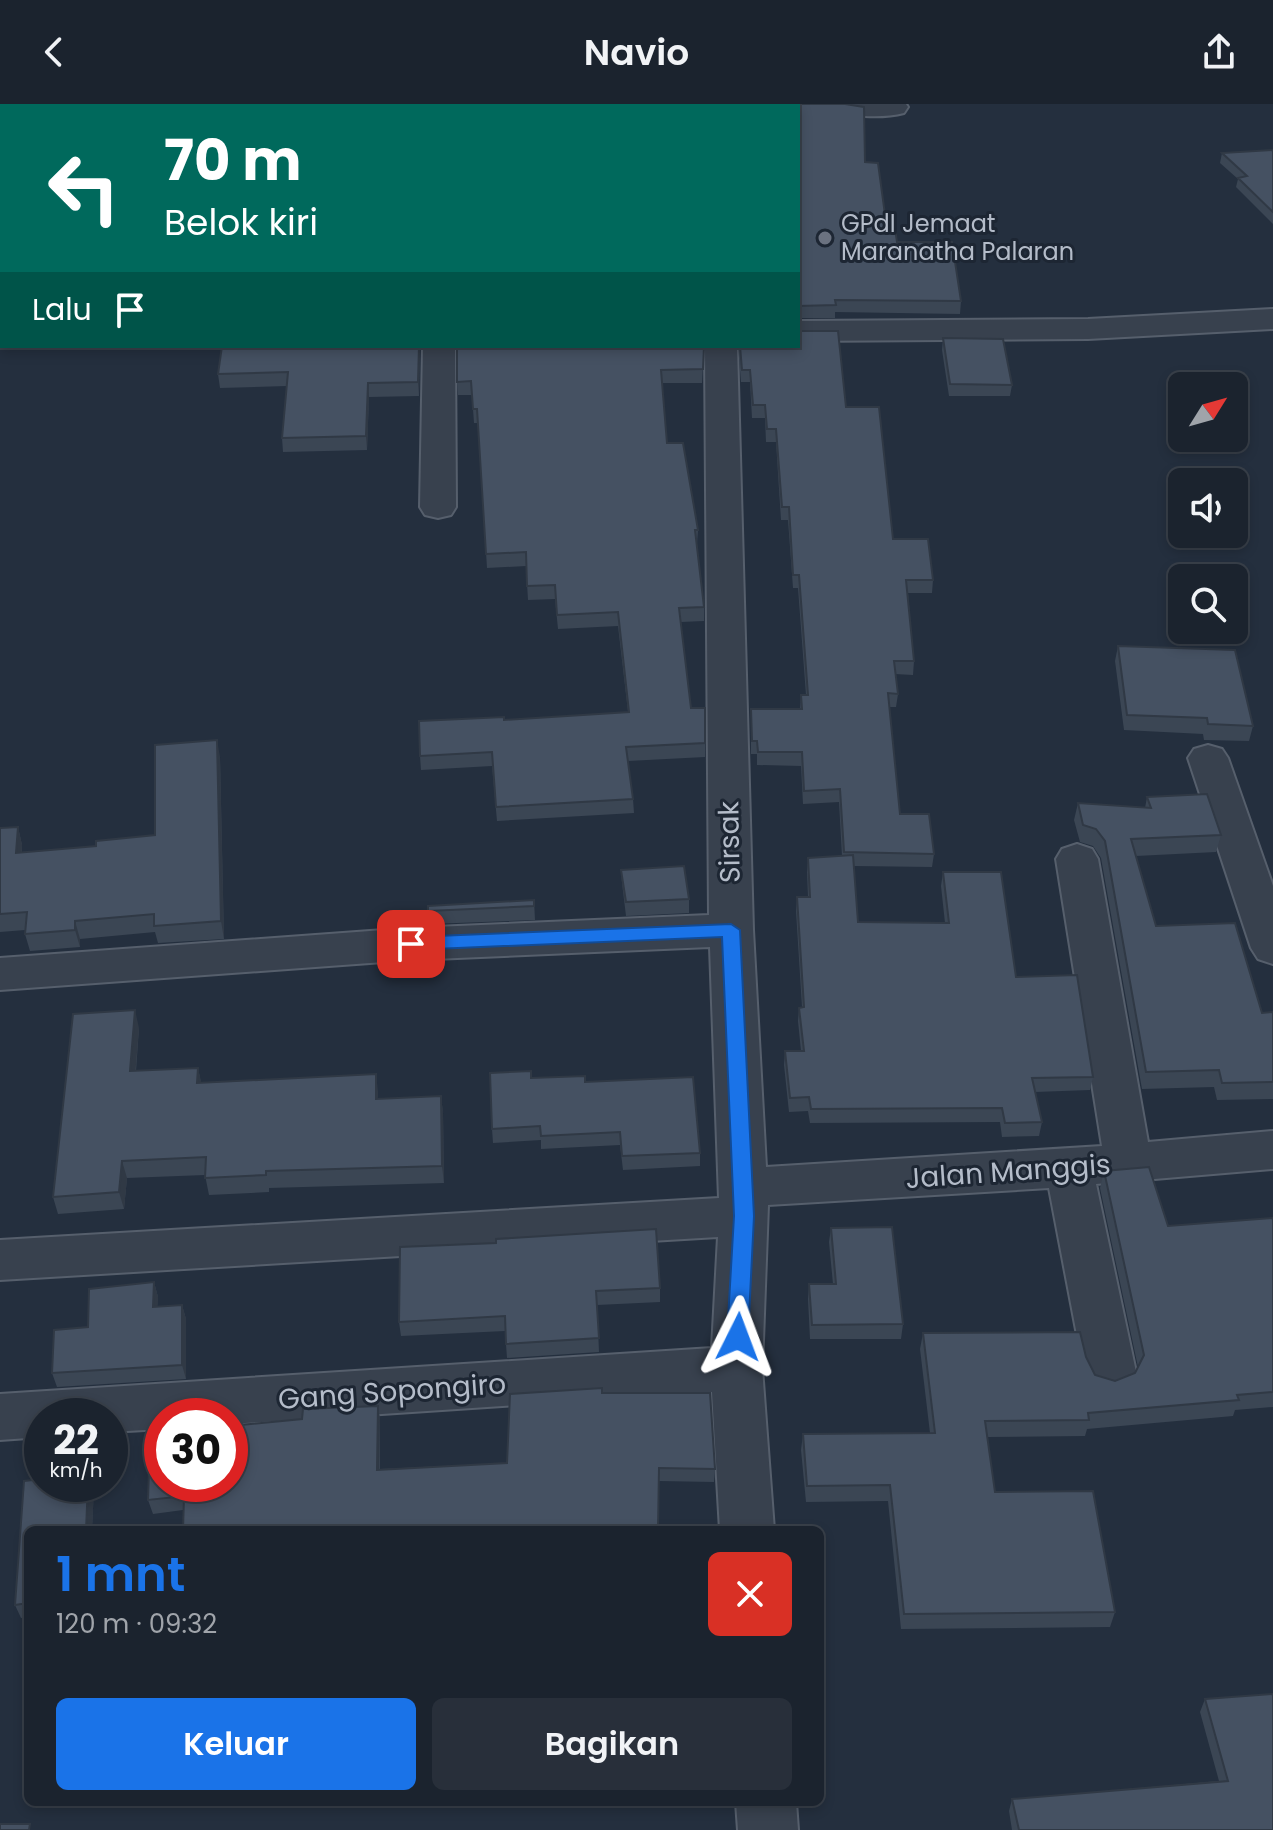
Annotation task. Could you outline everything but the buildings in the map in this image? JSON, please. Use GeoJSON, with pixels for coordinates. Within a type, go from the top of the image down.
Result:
{"type":"FeatureCollection","features":[{"type":"Feature","properties":{"kind":"street"},"geometry":{"type":"LineString","coordinates":[[835,104],[894,107]]}},
{"type":"Feature","properties":{"kind":"street"},"geometry":{"type":"LineString","coordinates":[[800,331],[1088,329],[1273,319]]}},
{"type":"Feature","properties":{"kind":"street"},"geometry":{"type":"LineString","coordinates":[[438,507],[439,348]]}},
{"type":"Feature","properties":{"kind":"street","name":"Sirsak"},"geometry":{"type":"LineString","coordinates":[[721,348],[731,930],[743,1201],[736,1368],[747,1526]]}},
{"type":"Feature","properties":{"kind":"street"},"geometry":{"type":"LineString","coordinates":[[1208,758],[1273,948]]}},
{"type":"Feature","properties":{"kind":"street"},"geometry":{"type":"LineString","coordinates":[[1077,859],[1128,1163]]}},
{"type":"Feature","properties":{"kind":"street"},"geometry":{"type":"LineString","coordinates":[[0,974],[411,944],[731,930]]}},
{"type":"Feature","properties":{"kind":"street","name":"Jalan Manggis"},"geometry":{"type":"LineString","coordinates":[[0,1260],[743,1201],[1273,1150]]}},
{"type":"Feature","properties":{"kind":"street"},"geometry":{"type":"LineString","coordinates":[[1069,1168],[1110,1372]]}},
{"type":"Feature","properties":{"kind":"street","name":"Gang Sopongiro"},"geometry":{"type":"LineString","coordinates":[[0,1417],[736,1368]]}},
{"type":"Feature","properties":{"kind":"street"},"geometry":{"type":"LineString","coordinates":[[766,1806],[768,1830]]}},
{"type":"Feature","properties":{"kind":"place","name":"GPdI Jemaat Maranatha Palaran"},"geometry":{"type":"Point","coordinates":[825,238]}},
{"type":"Feature","properties":{"kind":"route"},"geometry":{"type":"LineString","coordinates":[[411,944],[731,930],[744,1216],[738,1337]]}}]}
